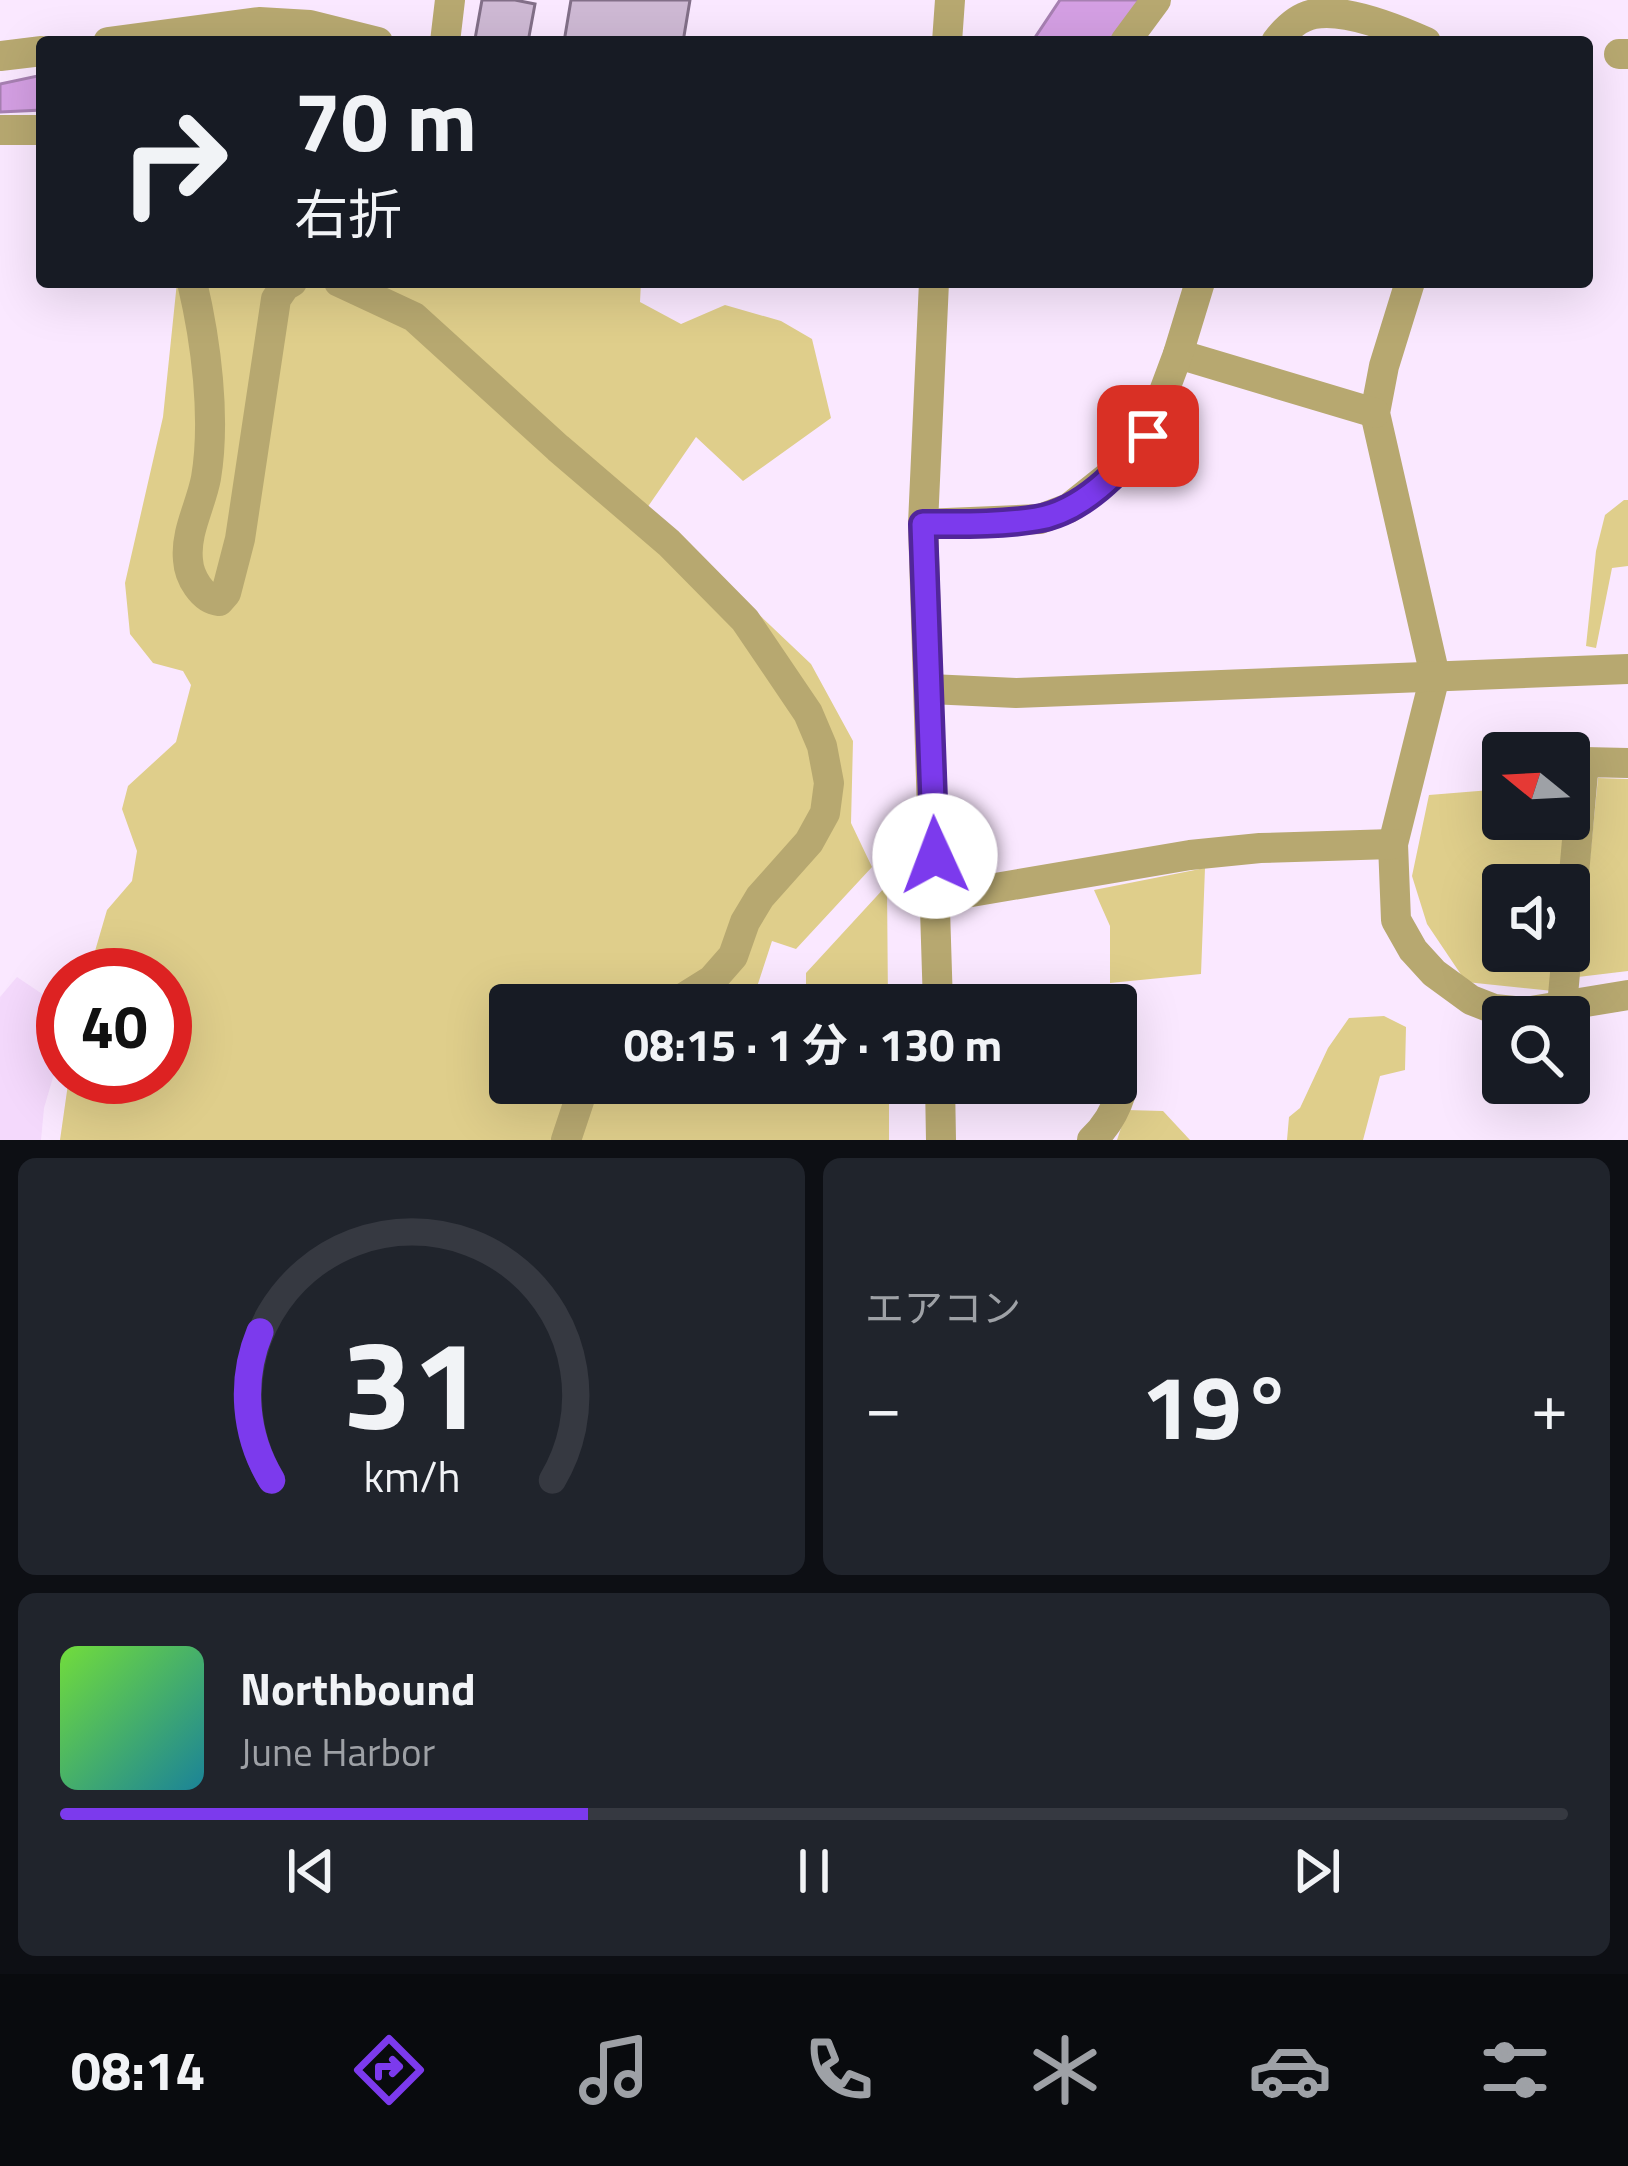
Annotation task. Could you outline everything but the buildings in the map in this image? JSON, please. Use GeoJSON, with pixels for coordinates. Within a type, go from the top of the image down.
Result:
{"type":"FeatureCollection","features":[{"type":"Feature","properties":{"kind":"street"},"geometry":{"type":"LineString","coordinates":[[446,36],[450,0]]}},
{"type":"Feature","properties":{"kind":"street"},"geometry":{"type":"LineString","coordinates":[[947,36],[950,0]]}},
{"type":"Feature","properties":{"kind":"street"},"geometry":{"type":"LineString","coordinates":[[1129,36],[1156,0]]}},
{"type":"Feature","properties":{"kind":"street"},"geometry":{"type":"LineString","coordinates":[[1282,36],[1311,14],[1339,14],[1412,36]]}},
{"type":"Feature","properties":{"kind":"street"},"geometry":{"type":"LineString","coordinates":[[153,36],[259,22],[310,25],[353,36]]}},
{"type":"Feature","properties":{"kind":"street"},"geometry":{"type":"LineString","coordinates":[[0,56],[36,52]]}},
{"type":"Feature","properties":{"kind":"street"},"geometry":{"type":"LineString","coordinates":[[0,130],[36,130]]}},
{"type":"Feature","properties":{"kind":"street"},"geometry":{"type":"LineString","coordinates":[[193,288],[204,335],[209,436],[206,478],[188,564],[200,591],[219,601],[226,593],[240,539],[276,299],[286,288]]}},
{"type":"Feature","properties":{"kind":"street"},"geometry":{"type":"LineString","coordinates":[[352,288],[414,316],[669,543],[745,620],[808,713],[829,782],[825,813],[809,842],[760,897],[745,922],[734,956],[706,984]]}},
{"type":"Feature","properties":{"kind":"street"},"geometry":{"type":"LineString","coordinates":[[934,288],[923,524],[938,984]]}},
{"type":"Feature","properties":{"kind":"street"},"geometry":{"type":"LineString","coordinates":[[1408,288],[1375,412],[1435,676],[1393,844],[1396,920],[1434,973],[1482,1005]]}},
{"type":"Feature","properties":{"kind":"street"},"geometry":{"type":"LineString","coordinates":[[923,524],[1040,519],[1069,508],[1128,461],[1148,436],[1195,296]]}},
{"type":"Feature","properties":{"kind":"street"},"geometry":{"type":"LineString","coordinates":[[1178,354],[1375,412]]}},
{"type":"Feature","properties":{"kind":"street"},"geometry":{"type":"LineString","coordinates":[[930,689],[1016,693],[1628,669]]}},
{"type":"Feature","properties":{"kind":"street"},"geometry":{"type":"LineString","coordinates":[[1575,864],[1584,762],[1628,763]]}},
{"type":"Feature","properties":{"kind":"street"},"geometry":{"type":"LineString","coordinates":[[936,898],[1190,855],[1393,844]]}},
{"type":"Feature","properties":{"kind":"street"},"geometry":{"type":"LineString","coordinates":[[1590,1001],[1628,995]]}},
{"type":"Feature","properties":{"kind":"street"},"geometry":{"type":"LineString","coordinates":[[566,1140],[579,1104]]}},
{"type":"Feature","properties":{"kind":"street"},"geometry":{"type":"LineString","coordinates":[[940,1104],[941,1140]]}},
{"type":"Feature","properties":{"kind":"street"},"geometry":{"type":"LineString","coordinates":[[1092,1140],[1117,1104]]}},
{"type":"Feature","properties":{"kind":"shaded area"},"geometry":{"type":"Polygon","coordinates":[[[1060,0],[1142,0],[1115,36],[1036,36],[1060,0]]]}},
{"type":"Feature","properties":{"kind":"shaded area"},"geometry":{"type":"Polygon","coordinates":[[[36,76],[36,110],[0,112],[0,84],[36,76]]]}},
{"type":"Feature","properties":{"kind":"shaded area"},"geometry":{"type":"Polygon","coordinates":[[[176,288],[641,288],[640,302],[681,324],[725,305],[781,321],[812,339],[831,418],[743,481],[696,437],[647,508],[811,664],[853,741],[851,823],[872,867],[796,949],[772,941],[758,984],[489,984],[489,1104],[889,1104],[889,1140],[60,1140],[65,1104],[192,1104],[192,948],[96,948],[107,910],[132,881],[137,851],[122,809],[128,786],[176,742],[191,685],[183,671],[153,663],[130,634],[125,583],[163,417],[176,288]]]}},
{"type":"Feature","properties":{"kind":"shaded area"},"geometry":{"type":"Polygon","coordinates":[[[1628,500],[1628,566],[1612,568],[1596,648],[1586,646],[1596,551],[1605,515],[1628,500]]]}},
{"type":"Feature","properties":{"kind":"shaded area"},"geometry":{"type":"Polygon","coordinates":[[[1598,778],[1628,779],[1628,971],[1578,977],[1579,972],[1590,972],[1589,864],[1598,778]]]}},
{"type":"Feature","properties":{"kind":"shaded area"},"geometry":{"type":"Polygon","coordinates":[[[1482,791],[1482,840],[1563,840],[1561,864],[1482,864],[1482,972],[1554,972],[1553,991],[1466,982],[1427,924],[1412,876],[1429,795],[1482,791]]]}},
{"type":"Feature","properties":{"kind":"shaded area"},"geometry":{"type":"Polygon","coordinates":[[[1205,868],[1201,974],[1110,983],[1110,926],[1094,890],[1205,868]]]}},
{"type":"Feature","properties":{"kind":"shaded area"},"geometry":{"type":"Polygon","coordinates":[[[887,885],[888,984],[806,984],[806,973],[887,885]]]}},
{"type":"Feature","properties":{"kind":"shaded area"},"geometry":{"type":"Polygon","coordinates":[[[17,977],[36,990],[36,1104],[45,1104],[41,1140],[0,1140],[0,997],[17,977]]]}},
{"type":"Feature","properties":{"kind":"shaded area"},"geometry":{"type":"Polygon","coordinates":[[[1384,1016],[1406,1027],[1405,1070],[1380,1076],[1363,1140],[1287,1140],[1289,1117],[1300,1108],[1328,1048],[1349,1018],[1384,1016]]]}},
{"type":"Feature","properties":{"kind":"shaded area"},"geometry":{"type":"Polygon","coordinates":[[[1127,1110],[1163,1111],[1190,1140],[1117,1140],[1127,1110]]]}},
{"type":"Feature","properties":{"kind":"route"},"geometry":{"type":"LineString","coordinates":[[935,856],[923,524],[1040,519],[1069,508],[1128,461],[1148,436]]}}]}
